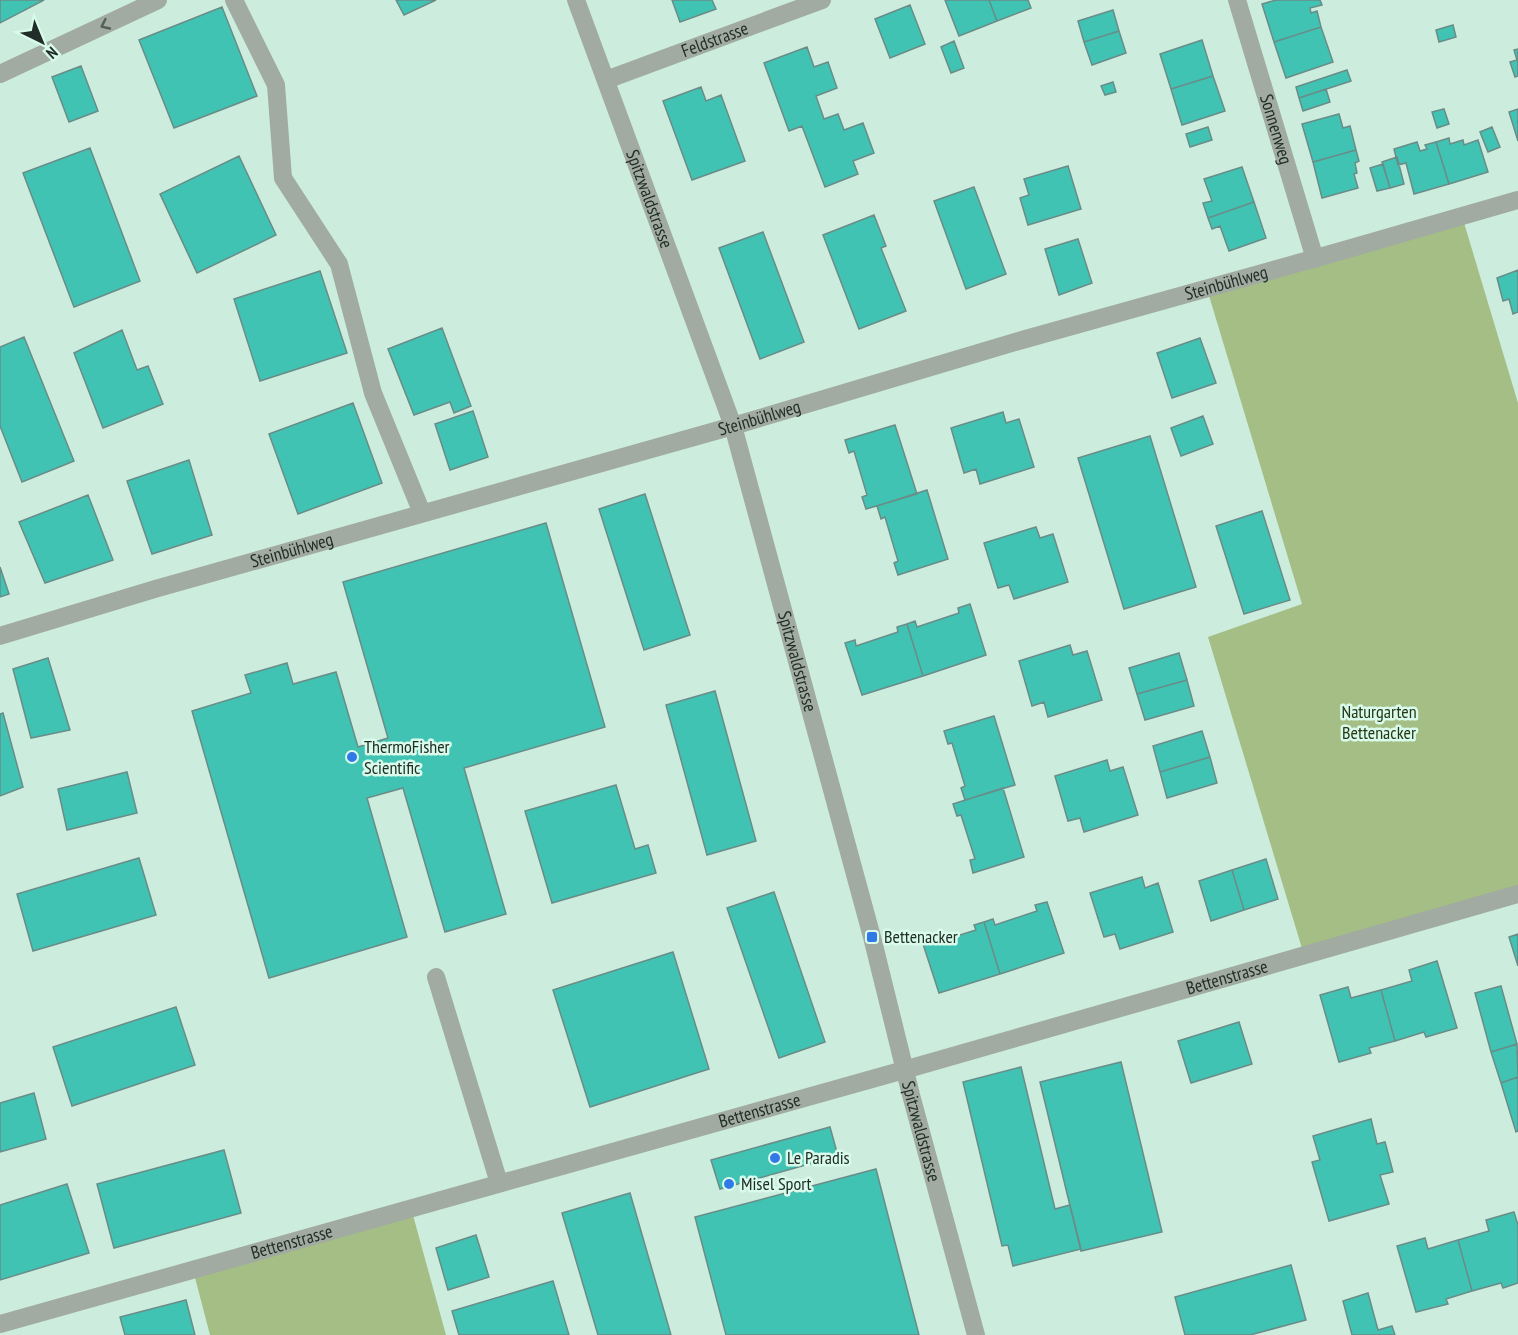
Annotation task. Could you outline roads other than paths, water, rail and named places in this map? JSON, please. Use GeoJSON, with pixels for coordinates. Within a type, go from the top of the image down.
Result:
{"type":"FeatureCollection","features":[{"type":"Feature","properties":{"kind":"street"},"geometry":{"type":"LineString","coordinates":[[0,74],[158,0]]}},
{"type":"Feature","properties":{"kind":"street"},"geometry":{"type":"LineString","coordinates":[[234,0],[276,85],[283,178],[339,264],[374,393],[422,513]]}},
{"type":"Feature","properties":{"kind":"street","name":"Spitzwaldstrasse"},"geometry":{"type":"LineString","coordinates":[[576,0],[733,426],[872,937],[904,1070],[976,1335]]}},
{"type":"Feature","properties":{"kind":"street","name":"Feldstrasse"},"geometry":{"type":"LineString","coordinates":[[606,80],[822,0]]}},
{"type":"Feature","properties":{"kind":"street","name":"Sonnenweg"},"geometry":{"type":"LineString","coordinates":[[1237,0],[1315,259]]}},
{"type":"Feature","properties":{"kind":"street","name":"Steinbühlweg"},"geometry":{"type":"LineString","coordinates":[[0,636],[155,589],[733,426],[1022,340],[1518,200]]}},
{"type":"Feature","properties":{"kind":"street","name":"Bettenstrasse"},"geometry":{"type":"LineString","coordinates":[[0,1324],[904,1070],[1518,894]]}},
{"type":"Feature","properties":{"kind":"street"},"geometry":{"type":"LineString","coordinates":[[436,977],[499,1183]]}},
{"type":"Feature","properties":{"kind":"place","name":"ThermoFisher Scientific"},"geometry":{"type":"Point","coordinates":[352,757]}},
{"type":"Feature","properties":{"kind":"place","name":"Bettenacker"},"geometry":{"type":"Point","coordinates":[872,937]}},
{"type":"Feature","properties":{"kind":"place","name":"Le Paradis"},"geometry":{"type":"Point","coordinates":[775,1158]}},
{"type":"Feature","properties":{"kind":"place","name":"Misel Sport"},"geometry":{"type":"Point","coordinates":[729,1184]}},
{"type":"Feature","properties":{"kind":"park label","name":"Naturgarten Bettenacker"},"geometry":{"type":"Point","coordinates":[1379,722]}}]}
